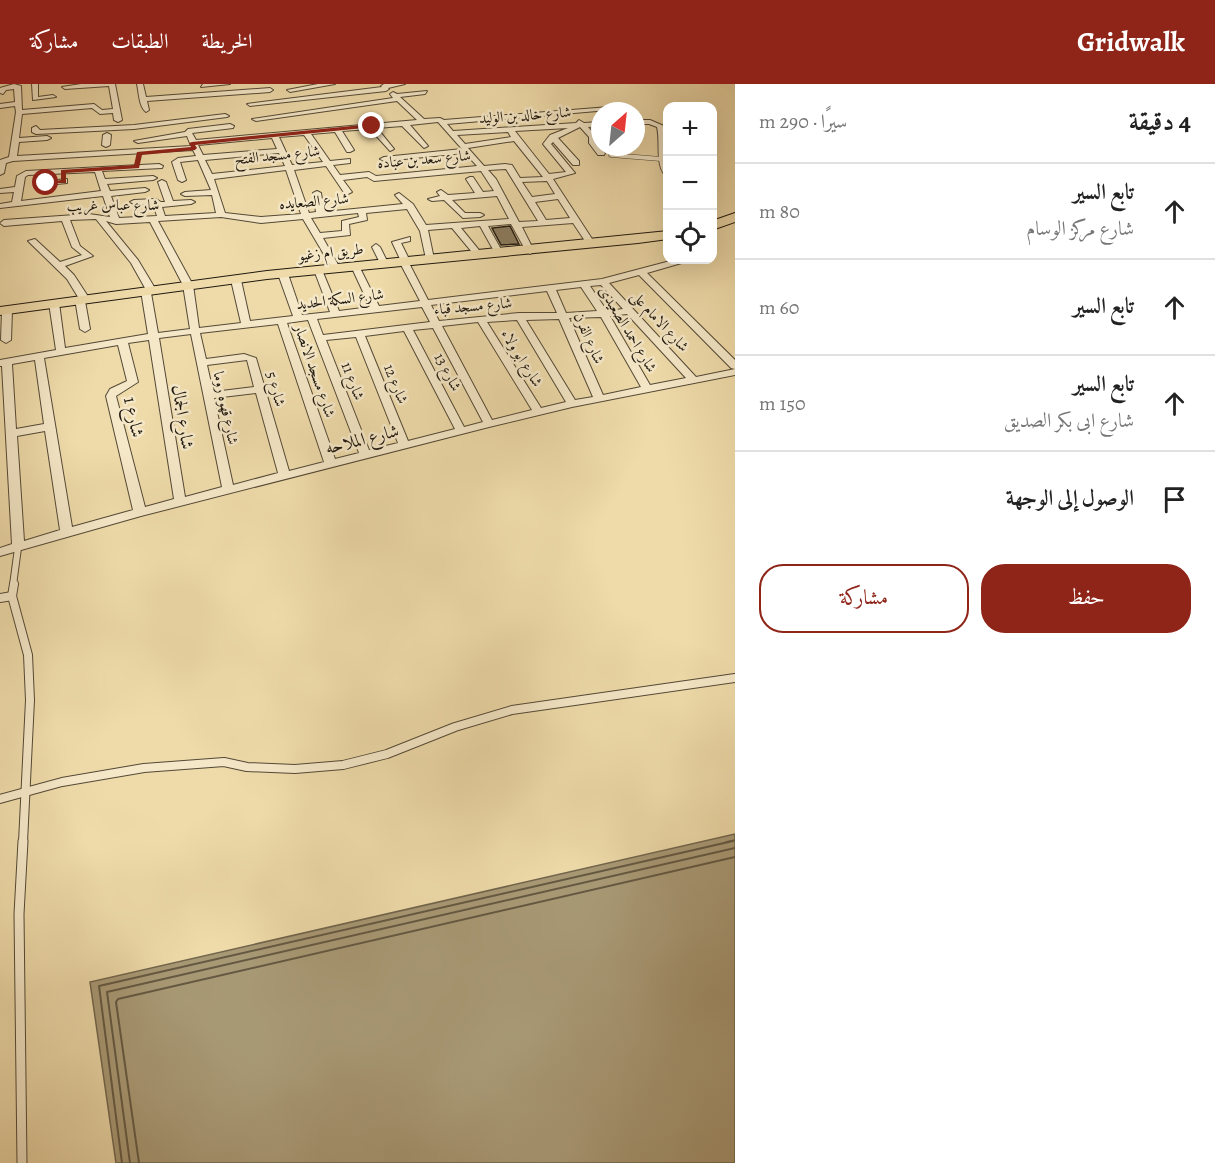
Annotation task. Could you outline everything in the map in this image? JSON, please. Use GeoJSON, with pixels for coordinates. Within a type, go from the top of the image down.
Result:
{"type":"FeatureCollection","features":[{"type":"Feature","properties":{"kind":"main road"},"geometry":{"type":"LineString","coordinates":[[717,224],[735,217]]}},
{"type":"Feature","properties":{"kind":"main road","name":"طريق ام زغيو"},"geometry":{"type":"LineString","coordinates":[[3,311],[148,290],[318,270],[592,245],[663,236]]}},
{"type":"Feature","properties":{"kind":"street"},"geometry":{"type":"LineString","coordinates":[[35,84],[35,97]]}},
{"type":"Feature","properties":{"kind":"street"},"geometry":{"type":"LineString","coordinates":[[65,88],[112,84],[118,111],[118,128]]}},
{"type":"Feature","properties":{"kind":"street"},"geometry":{"type":"LineString","coordinates":[[140,84],[146,110]]}},
{"type":"Feature","properties":{"kind":"street"},"geometry":{"type":"LineString","coordinates":[[243,84],[249,104],[264,136]]}},
{"type":"Feature","properties":{"kind":"street"},"geometry":{"type":"LineString","coordinates":[[287,86],[332,84]]}},
{"type":"Feature","properties":{"kind":"street"},"geometry":{"type":"LineString","coordinates":[[249,104],[298,100],[402,84]]}},
{"type":"Feature","properties":{"kind":"street"},"geometry":{"type":"LineString","coordinates":[[3,92],[4,87],[17,85],[19,106],[17,140],[12,159]]}},
{"type":"Feature","properties":{"kind":"street"},"geometry":{"type":"LineString","coordinates":[[191,100],[186,88],[227,85]]}},
{"type":"Feature","properties":{"kind":"street"},"geometry":{"type":"LineString","coordinates":[[82,86],[82,105]]}},
{"type":"Feature","properties":{"kind":"street"},"geometry":{"type":"LineString","coordinates":[[287,86],[298,100]]}},
{"type":"Feature","properties":{"kind":"street"},"geometry":{"type":"LineString","coordinates":[[383,86],[422,121]]}},
{"type":"Feature","properties":{"kind":"street"},"geometry":{"type":"LineString","coordinates":[[142,99],[191,100],[218,94],[270,90]]}},
{"type":"Feature","properties":{"kind":"street"},"geometry":{"type":"LineString","coordinates":[[256,119],[424,92]]}},
{"type":"Feature","properties":{"kind":"street"},"geometry":{"type":"LineString","coordinates":[[218,94],[222,110],[237,139]]}},
{"type":"Feature","properties":{"kind":"street"},"geometry":{"type":"LineString","coordinates":[[0,111],[19,106],[35,97],[36,99],[53,97]]}},
{"type":"Feature","properties":{"kind":"street"},"geometry":{"type":"LineString","coordinates":[[57,113],[82,105],[116,100]]}},
{"type":"Feature","properties":{"kind":"street"},"geometry":{"type":"LineString","coordinates":[[82,105],[95,106],[98,111],[102,112],[118,111]]}},
{"type":"Feature","properties":{"kind":"street"},"geometry":{"type":"LineString","coordinates":[[0,106],[19,106],[57,113],[88,114]]}},
{"type":"Feature","properties":{"kind":"street"},"geometry":{"type":"LineString","coordinates":[[36,128],[36,132],[118,128],[136,134],[222,110]]}},
{"type":"Feature","properties":{"kind":"street"},"geometry":{"type":"LineString","coordinates":[[0,173],[3,161],[45,153],[71,156],[139,153],[228,140],[338,129],[354,125],[372,126],[382,121],[405,123],[487,119],[591,110]]}},
{"type":"Feature","properties":{"kind":"street"},"geometry":{"type":"LineString","coordinates":[[569,112],[591,135]]}},
{"type":"Feature","properties":{"kind":"street"},"geometry":{"type":"LineString","coordinates":[[286,116],[296,133]]}},
{"type":"Feature","properties":{"kind":"street"},"geometry":{"type":"LineString","coordinates":[[487,119],[495,130]]}},
{"type":"Feature","properties":{"kind":"street"},"geometry":{"type":"LineString","coordinates":[[321,120],[328,130]]}},
{"type":"Feature","properties":{"kind":"street"},"geometry":{"type":"LineString","coordinates":[[439,121],[492,179],[530,250]]}},
{"type":"Feature","properties":{"kind":"street"},"geometry":{"type":"LineString","coordinates":[[645,121],[660,126],[663,135],[661,159],[663,164]]}},
{"type":"Feature","properties":{"kind":"street","name":"شارع سعد بن عباده"},"geometry":{"type":"LineString","coordinates":[[405,123],[424,146]]}},
{"type":"Feature","properties":{"kind":"street","name":"شارع خالد بن الوليد"},"geometry":{"type":"LineString","coordinates":[[452,133],[591,124]]}},
{"type":"Feature","properties":{"kind":"street"},"geometry":{"type":"LineString","coordinates":[[492,179],[548,178],[571,173],[547,144],[553,137],[581,125]]}},
{"type":"Feature","properties":{"kind":"street"},"geometry":{"type":"LineString","coordinates":[[17,140],[188,133],[230,126]]}},
{"type":"Feature","properties":{"kind":"street"},"geometry":{"type":"LineString","coordinates":[[372,126],[390,149]]}},
{"type":"Feature","properties":{"kind":"street"},"geometry":{"type":"LineString","coordinates":[[338,129],[350,150]]}},
{"type":"Feature","properties":{"kind":"street"},"geometry":{"type":"LineString","coordinates":[[510,129],[548,178],[592,245]]}},
{"type":"Feature","properties":{"kind":"street"},"geometry":{"type":"LineString","coordinates":[[306,132],[348,192]]}},
{"type":"Feature","properties":{"kind":"street"},"geometry":{"type":"LineString","coordinates":[[188,133],[213,184],[221,215]]}},
{"type":"Feature","properties":{"kind":"street"},"geometry":{"type":"LineString","coordinates":[[136,134],[139,153],[137,167]]}},
{"type":"Feature","properties":{"kind":"street"},"geometry":{"type":"LineString","coordinates":[[106,145],[107,135]]}},
{"type":"Feature","properties":{"kind":"street"},"geometry":{"type":"LineString","coordinates":[[274,135],[289,167],[305,214],[336,268]]}},
{"type":"Feature","properties":{"kind":"street"},"geometry":{"type":"LineString","coordinates":[[553,137],[576,163]]}},
{"type":"Feature","properties":{"kind":"street"},"geometry":{"type":"LineString","coordinates":[[467,150],[516,139]]}},
{"type":"Feature","properties":{"kind":"street"},"geometry":{"type":"LineString","coordinates":[[228,140],[237,172]]}},
{"type":"Feature","properties":{"kind":"street"},"geometry":{"type":"LineString","coordinates":[[384,159],[522,146]]}},
{"type":"Feature","properties":{"kind":"street"},"geometry":{"type":"LineString","coordinates":[[66,147],[74,148],[71,156]]}},
{"type":"Feature","properties":{"kind":"street"},"geometry":{"type":"LineString","coordinates":[[182,180],[177,161],[280,150]]}},
{"type":"Feature","properties":{"kind":"street","name":"شارع مسجد الفتح"},"geometry":{"type":"LineString","coordinates":[[213,184],[237,172],[347,161]]}},
{"type":"Feature","properties":{"kind":"street"},"geometry":{"type":"LineString","coordinates":[[0,206],[17,196],[21,176],[30,173],[159,166]]}},
{"type":"Feature","properties":{"kind":"street"},"geometry":{"type":"LineString","coordinates":[[482,168],[507,166],[544,223]]}},
{"type":"Feature","properties":{"kind":"street","name":"شارع سعد بن عباده"},"geometry":{"type":"LineString","coordinates":[[338,178],[370,174],[374,179],[482,168]]}},
{"type":"Feature","properties":{"kind":"street"},"geometry":{"type":"LineString","coordinates":[[98,170],[116,221]]}},
{"type":"Feature","properties":{"kind":"street"},"geometry":{"type":"LineString","coordinates":[[63,171],[65,198]]}},
{"type":"Feature","properties":{"kind":"street"},"geometry":{"type":"LineString","coordinates":[[102,182],[153,178]]}},
{"type":"Feature","properties":{"kind":"street"},"geometry":{"type":"LineString","coordinates":[[470,179],[480,194]]}},
{"type":"Feature","properties":{"kind":"street"},"geometry":{"type":"LineString","coordinates":[[46,183],[64,181]]}},
{"type":"Feature","properties":{"kind":"street"},"geometry":{"type":"LineString","coordinates":[[162,182],[170,204]]}},
{"type":"Feature","properties":{"kind":"street"},"geometry":{"type":"LineString","coordinates":[[191,186],[213,184]]}},
{"type":"Feature","properties":{"kind":"street"},"geometry":{"type":"LineString","coordinates":[[185,195],[213,184]]}},
{"type":"Feature","properties":{"kind":"street"},"geometry":{"type":"LineString","coordinates":[[0,198],[17,196],[65,198],[145,190]]}},
{"type":"Feature","properties":{"kind":"street"},"geometry":{"type":"LineString","coordinates":[[0,191],[17,196]]}},
{"type":"Feature","properties":{"kind":"street"},"geometry":{"type":"LineString","coordinates":[[432,199],[444,195],[498,192]]}},
{"type":"Feature","properties":{"kind":"street"},"geometry":{"type":"LineString","coordinates":[[317,193],[320,213]]}},
{"type":"Feature","properties":{"kind":"street"},"geometry":{"type":"LineString","coordinates":[[399,195],[410,206],[425,228],[430,259]]}},
{"type":"Feature","properties":{"kind":"street"},"geometry":{"type":"LineString","coordinates":[[444,195],[462,215],[509,212]]}},
{"type":"Feature","properties":{"kind":"street"},"geometry":{"type":"LineString","coordinates":[[530,200],[560,196]]}},
{"type":"Feature","properties":{"kind":"street"},"geometry":{"type":"LineString","coordinates":[[134,202],[155,200],[158,205],[191,202]]}},
{"type":"Feature","properties":{"kind":"street","name":"شارع قهوه روما"},"geometry":{"type":"LineString","coordinates":[[158,205],[158,220],[188,285],[201,363],[228,490]]}},
{"type":"Feature","properties":{"kind":"street","name":"شارع الصعايده"},"geometry":{"type":"LineString","coordinates":[[221,215],[261,220],[361,210],[386,205],[410,206]]}},
{"type":"Feature","properties":{"kind":"street"},"geometry":{"type":"LineString","coordinates":[[318,236],[347,233],[345,223],[364,218],[361,210]]}},
{"type":"Feature","properties":{"kind":"street","name":"شارع عباس غريب"},"geometry":{"type":"LineString","coordinates":[[4,223],[98,216],[116,221],[221,215]]}},
{"type":"Feature","properties":{"kind":"street"},"geometry":{"type":"LineString","coordinates":[[98,216],[135,262],[148,290]]}},
{"type":"Feature","properties":{"kind":"street"},"geometry":{"type":"LineString","coordinates":[[60,265],[89,256],[76,246],[65,218]]}},
{"type":"Feature","properties":{"kind":"street"},"geometry":{"type":"LineString","coordinates":[[425,228],[576,220]]}},
{"type":"Feature","properties":{"kind":"street"},"geometry":{"type":"LineString","coordinates":[[482,224],[498,253]]}},
{"type":"Feature","properties":{"kind":"street"},"geometry":{"type":"LineString","coordinates":[[455,226],[478,255]]}},
{"type":"Feature","properties":{"kind":"street"},"geometry":{"type":"LineString","coordinates":[[407,239],[396,242],[489,424]]}},
{"type":"Feature","properties":{"kind":"street"},"geometry":{"type":"LineString","coordinates":[[32,241],[60,265],[76,284],[82,299],[85,329]]}},
{"type":"Feature","properties":{"kind":"street"},"geometry":{"type":"LineString","coordinates":[[376,247],[384,263]]}},
{"type":"Feature","properties":{"kind":"street","name":"شارع السكة الحديد"},"geometry":{"type":"LineString","coordinates":[[3,362],[153,336],[584,285],[668,264]]}},
{"type":"Feature","properties":{"kind":"street"},"geometry":{"type":"LineString","coordinates":[[355,266],[376,310]]}},
{"type":"Feature","properties":{"kind":"street"},"geometry":{"type":"LineString","coordinates":[[318,270],[336,315]]}},
{"type":"Feature","properties":{"kind":"street"},"geometry":{"type":"LineString","coordinates":[[641,272],[735,366]]}},
{"type":"Feature","properties":{"kind":"street"},"geometry":{"type":"LineString","coordinates":[[283,274],[299,319]]}},
{"type":"Feature","properties":{"kind":"street"},"geometry":{"type":"LineString","coordinates":[[236,280],[246,325]]}},
{"type":"Feature","properties":{"kind":"street","name":"شارع الامام على"},"geometry":{"type":"LineString","coordinates":[[603,282],[694,381]]}},
{"type":"Feature","properties":{"kind":"street","name":"شارع احمد الصعيدى"},"geometry":{"type":"LineString","coordinates":[[584,285],[604,314],[647,389]]}},
{"type":"Feature","properties":{"kind":"street","name":"شارع الفرن"},"geometry":{"type":"LineString","coordinates":[[551,289],[599,398]]}},
{"type":"Feature","properties":{"kind":"street","name":"شارع الجمال"},"geometry":{"type":"LineString","coordinates":[[148,290],[153,336],[180,502]]}},
{"type":"Feature","properties":{"kind":"street"},"geometry":{"type":"LineString","coordinates":[[54,303],[61,352]]}},
{"type":"Feature","properties":{"kind":"street"},"geometry":{"type":"LineString","coordinates":[[3,311],[6,340]]}},
{"type":"Feature","properties":{"kind":"street","name":"شارع مسجد قباء"},"geometry":{"type":"LineString","coordinates":[[320,338],[481,319],[630,311]]}},
{"type":"Feature","properties":{"kind":"street"},"geometry":{"type":"LineString","coordinates":[[519,316],[572,404]]}},
{"type":"Feature","properties":{"kind":"street","name":"شارع 11"},"geometry":{"type":"LineString","coordinates":[[312,318],[366,456]]}},
{"type":"Feature","properties":{"kind":"street","name":"شارع ابو ولاء"},"geometry":{"type":"LineString","coordinates":[[481,319],[538,412]]}},
{"type":"Feature","properties":{"kind":"street","name":"شارع مسجد الانصار"},"geometry":{"type":"LineString","coordinates":[[282,321],[331,465]]}},
{"type":"Feature","properties":{"kind":"street","name":"شارع 13"},"geometry":{"type":"LineString","coordinates":[[407,327],[461,431]]}},
{"type":"Feature","properties":{"kind":"street","name":"شارع 12"},"geometry":{"type":"LineString","coordinates":[[359,333],[405,446]]}},
{"type":"Feature","properties":{"kind":"street","name":"شارع 1"},"geometry":{"type":"LineString","coordinates":[[122,341],[133,382],[114,391],[111,396],[140,512]]}},
{"type":"Feature","properties":{"kind":"street"},"geometry":{"type":"LineString","coordinates":[[39,356],[67,534]]}},
{"type":"Feature","properties":{"kind":"street","name":"شارع 5"},"geometry":{"type":"LineString","coordinates":[[201,363],[249,357],[252,360],[285,476]]}},
{"type":"Feature","properties":{"kind":"street"},"geometry":{"type":"LineString","coordinates":[[3,362],[11,433],[18,548]]}},
{"type":"Feature","properties":{"kind":"street","name":"شارع الملاحه"},"geometry":{"type":"LineString","coordinates":[[0,552],[140,512],[538,412],[735,372]]}},
{"type":"Feature","properties":{"kind":"street"},"geometry":{"type":"LineString","coordinates":[[208,396],[261,389]]}},
{"type":"Feature","properties":{"kind":"street"},"geometry":{"type":"LineString","coordinates":[[11,433],[50,427]]}},
{"type":"Feature","properties":{"kind":"lane"},"geometry":{"type":"LineString","coordinates":[[624,156],[661,159]]}},
{"type":"Feature","properties":{"kind":"lane"},"geometry":{"type":"LineString","coordinates":[[18,548],[12,596],[24,634],[30,677],[18,949],[22,1163]]}},
{"type":"Feature","properties":{"kind":"lane"},"geometry":{"type":"LineString","coordinates":[[0,598],[12,596]]}},
{"type":"Feature","properties":{"kind":"lane"},"geometry":{"type":"LineString","coordinates":[[0,799],[103,773],[184,764],[224,762],[259,768],[295,770],[343,765],[387,754],[455,727],[512,710],[735,678]]}},
{"type":"Feature","properties":{"kind":"water"},"geometry":{"type":"Polygon","coordinates":[[[735,834],[735,1163],[116,1163],[90,982],[735,834]]]}},
{"type":"Feature","properties":{"kind":"building"},"geometry":{"type":"Polygon","coordinates":[[[510,226],[519,244],[501,245],[492,228],[510,226]]]}},
{"type":"Feature","properties":{"kind":"route"},"geometry":{"type":"LineString","coordinates":[[46,183],[64,181],[63,171],[137,167],[139,153],[195,148],[192,143],[372,126]]}}]}
